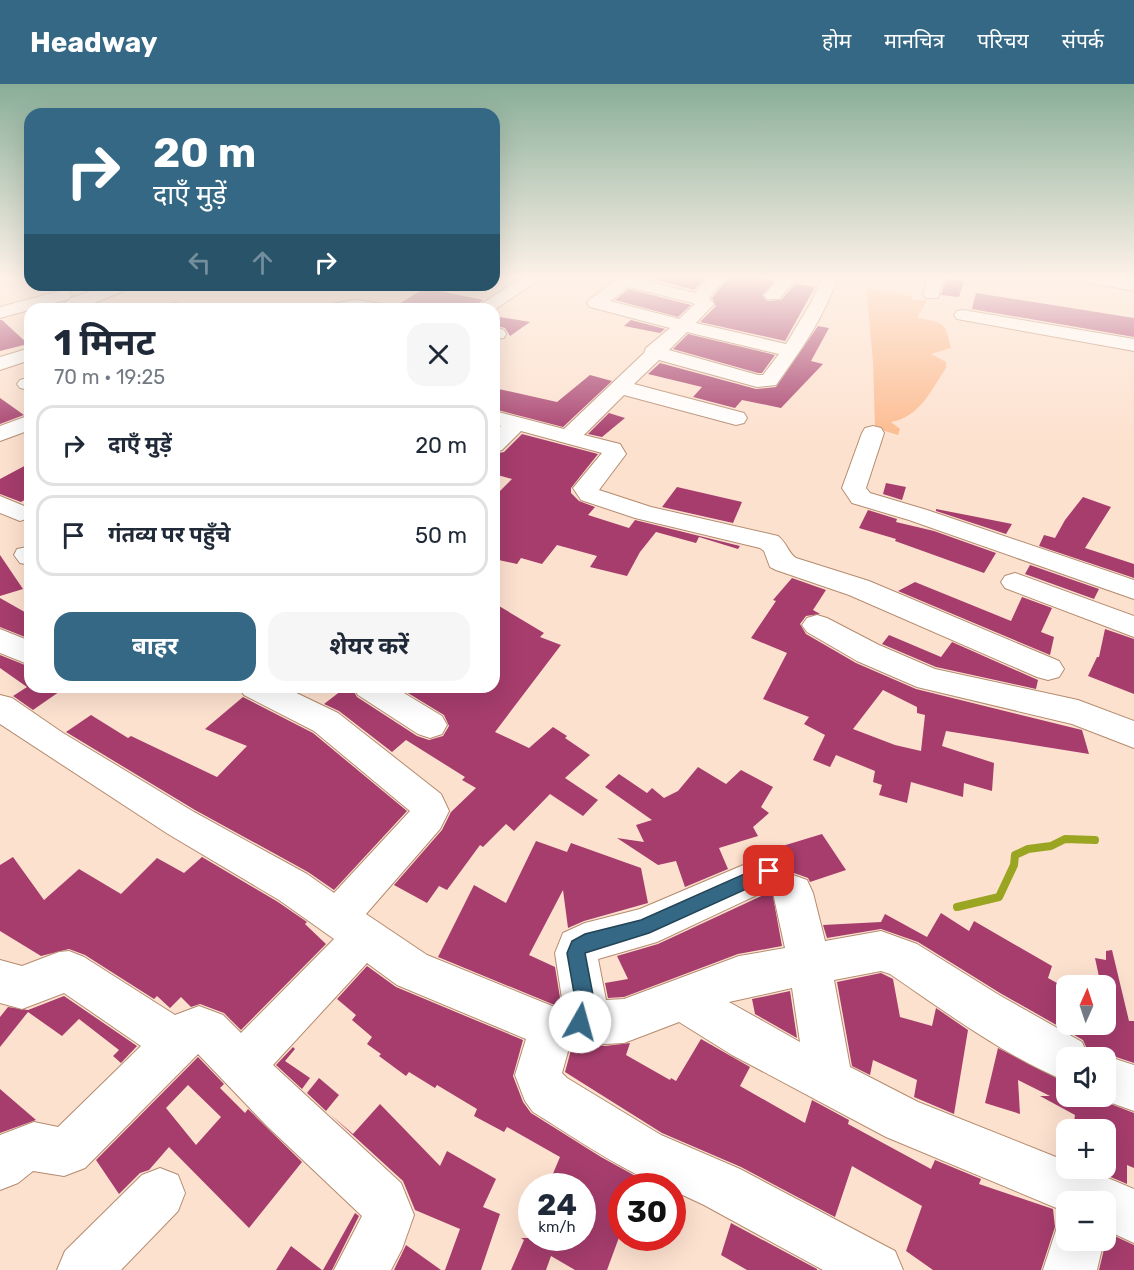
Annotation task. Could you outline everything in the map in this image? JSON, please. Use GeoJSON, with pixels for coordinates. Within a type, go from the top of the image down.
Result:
{"type":"FeatureCollection","features":[{"type":"Feature","properties":{"kind":"street"},"geometry":{"type":"LineString","coordinates":[[570,436],[653,352],[677,331]]}},
{"type":"Feature","properties":{"kind":"street"},"geometry":{"type":"LineString","coordinates":[[706,331],[792,351]]}},
{"type":"Feature","properties":{"kind":"street"},"geometry":{"type":"LineString","coordinates":[[653,352],[764,382],[773,378],[803,331]]}},
{"type":"Feature","properties":{"kind":"street"},"geometry":{"type":"LineString","coordinates":[[1071,331],[1134,345]]}},
{"type":"Feature","properties":{"kind":"street"},"geometry":{"type":"LineString","coordinates":[[0,364],[24,356]]}},
{"type":"Feature","properties":{"kind":"street"},"geometry":{"type":"LineString","coordinates":[[620,387],[736,418]]}},
{"type":"Feature","properties":{"kind":"street"},"geometry":{"type":"LineString","coordinates":[[500,419],[570,436],[615,451],[585,488],[590,495],[644,513],[769,542],[776,548],[780,561],[786,564],[859,588],[1048,669]]}},
{"type":"Feature","properties":{"kind":"street"},"geometry":{"type":"LineString","coordinates":[[500,439],[517,423]]}},
{"type":"Feature","properties":{"kind":"street"},"geometry":{"type":"LineString","coordinates":[[0,434],[24,424]]}},
{"type":"Feature","properties":{"kind":"street"},"geometry":{"type":"LineString","coordinates":[[873,434],[854,488],[856,494],[861,498],[918,515],[1134,590]]}},
{"type":"Feature","properties":{"kind":"street"},"geometry":{"type":"LineString","coordinates":[[1015,582],[1134,627]]}},
{"type":"Feature","properties":{"kind":"street"},"geometry":{"type":"LineString","coordinates":[[817,625],[868,652],[928,679],[1078,713],[1134,735]]}},
{"type":"Feature","properties":{"kind":"street"},"geometry":{"type":"LineString","coordinates":[[0,640],[24,651]]}},
{"type":"Feature","properties":{"kind":"street"},"geometry":{"type":"LineString","coordinates":[[241,1065],[351,927],[431,811],[428,805],[326,722],[267,693]]}},
{"type":"Feature","properties":{"kind":"street"},"geometry":{"type":"LineString","coordinates":[[379,693],[430,725]]}},
{"type":"Feature","properties":{"kind":"street"},"geometry":{"type":"LineString","coordinates":[[0,706],[51,742],[181,823],[293,887],[417,973],[534,1019],[566,1024],[624,1021],[685,1000],[739,977],[870,951],[892,953],[984,1011],[1056,1052]]}},
{"type":"Feature","properties":{"kind":"street"},"geometry":{"type":"LineString","coordinates":[[829,1082],[810,963],[781,882],[578,947],[576,953],[586,1011],[549,1038],[538,1075],[541,1087],[550,1095],[644,1152],[722,1187],[876,1270]]}},
{"type":"Feature","properties":{"kind":"street"},"geometry":{"type":"LineString","coordinates":[[0,981],[12,987],[24,988],[36,986],[60,971],[69,972],[177,1043]]}},
{"type":"Feature","properties":{"kind":"street"},"geometry":{"type":"LineString","coordinates":[[685,1000],[748,1039],[829,1082],[903,1120],[1056,1192]]}},
{"type":"Feature","properties":{"kind":"street"},"geometry":{"type":"LineString","coordinates":[[0,1165],[17,1153],[31,1147],[41,1147],[57,1153],[68,1151],[188,1032],[199,1028],[207,1031],[383,1201],[388,1215],[384,1231],[361,1270]]}},
{"type":"Feature","properties":{"kind":"street"},"geometry":{"type":"LineString","coordinates":[[1116,1082],[1134,1088]]}},
{"type":"Feature","properties":{"kind":"street"},"geometry":{"type":"LineString","coordinates":[[84,1270],[160,1193]]}},
{"type":"Feature","properties":{"kind":"street"},"geometry":{"type":"LineString","coordinates":[[1116,1213],[1134,1217]]}},
{"type":"Feature","properties":{"kind":"street"},"geometry":{"type":"LineString","coordinates":[[1070,1270],[1076,1251]]}},
{"type":"Feature","properties":{"kind":"shaded area"},"geometry":{"type":"Polygon","coordinates":[[[870,331],[947,333],[951,348],[931,354],[946,362],[946,368],[917,409],[910,415],[891,422],[900,429],[898,435],[875,428],[870,331]]]}},
{"type":"Feature","properties":{"kind":"building"},"geometry":{"type":"Polygon","coordinates":[[[0,331],[14,331],[24,340],[24,345],[0,351],[0,331]]]}},
{"type":"Feature","properties":{"kind":"building"},"geometry":{"type":"Polygon","coordinates":[[[742,331],[790,331],[785,341],[742,331]]]}},
{"type":"Feature","properties":{"kind":"building"},"geometry":{"type":"Polygon","coordinates":[[[814,331],[827,331],[811,361],[823,364],[781,408],[742,400],[735,408],[693,397],[702,387],[648,374],[660,363],[756,389],[776,387],[814,331]]]}},
{"type":"Feature","properties":{"kind":"building"},"geometry":{"type":"Polygon","coordinates":[[[1101,331],[1134,331],[1134,337],[1101,331]]]}},
{"type":"Feature","properties":{"kind":"building"},"geometry":{"type":"Polygon","coordinates":[[[688,334],[775,355],[762,373],[758,373],[673,349],[688,334]]]}},
{"type":"Feature","properties":{"kind":"building"},"geometry":{"type":"Polygon","coordinates":[[[590,375],[612,381],[563,427],[500,411],[500,389],[557,402],[590,375]]]}},
{"type":"Feature","properties":{"kind":"building"},"geometry":{"type":"Polygon","coordinates":[[[0,398],[24,415],[0,424],[0,398]]]}},
{"type":"Feature","properties":{"kind":"building"},"geometry":{"type":"Polygon","coordinates":[[[609,413],[625,418],[602,437],[588,434],[609,413]]]}},
{"type":"Feature","properties":{"kind":"building"},"geometry":{"type":"Polygon","coordinates":[[[522,434],[598,454],[571,488],[571,493],[579,501],[595,507],[588,515],[629,528],[635,520],[740,546],[738,549],[699,537],[696,543],[656,532],[640,552],[627,576],[590,567],[597,556],[557,545],[542,564],[521,558],[517,564],[500,560],[500,491],[512,479],[500,476],[500,453],[504,452],[522,434]]]}},
{"type":"Feature","properties":{"kind":"building"},"geometry":{"type":"Polygon","coordinates":[[[24,466],[24,500],[21,502],[0,494],[0,479],[24,466]]]}},
{"type":"Feature","properties":{"kind":"building"},"geometry":{"type":"Polygon","coordinates":[[[886,483],[906,487],[902,500],[883,494],[886,483]]]}},
{"type":"Feature","properties":{"kind":"building"},"geometry":{"type":"Polygon","coordinates":[[[677,487],[742,502],[733,523],[662,507],[677,487]]]}},
{"type":"Feature","properties":{"kind":"building"},"geometry":{"type":"Polygon","coordinates":[[[1083,497],[1111,507],[1085,548],[1134,564],[1134,578],[1039,546],[1044,535],[1055,538],[1065,520],[1083,497]]]}},
{"type":"Feature","properties":{"kind":"building"},"geometry":{"type":"Polygon","coordinates":[[[936,509],[1012,524],[1006,534],[936,511],[936,509]]]}},
{"type":"Feature","properties":{"kind":"building"},"geometry":{"type":"Polygon","coordinates":[[[868,510],[897,519],[896,522],[934,531],[996,553],[984,573],[895,541],[896,539],[859,528],[868,510]]]}},
{"type":"Feature","properties":{"kind":"building"},"geometry":{"type":"Polygon","coordinates":[[[0,555],[23,589],[0,596],[0,555]]]}},
{"type":"Feature","properties":{"kind":"building"},"geometry":{"type":"Polygon","coordinates":[[[1030,565],[1099,589],[1094,599],[1025,574],[1030,565]]]}},
{"type":"Feature","properties":{"kind":"building"},"geometry":{"type":"Polygon","coordinates":[[[792,578],[826,590],[813,610],[820,614],[806,616],[800,624],[806,634],[856,663],[916,689],[1082,730],[1089,754],[946,731],[942,746],[994,763],[992,791],[964,783],[963,797],[911,782],[907,803],[879,795],[882,785],[873,782],[875,771],[836,755],[830,767],[813,760],[825,735],[804,724],[809,717],[763,699],[787,653],[751,638],[776,601],[773,600],[792,578]],[[883,690],[853,729],[895,745],[921,751],[925,715],[917,713],[917,707],[883,690]]]}},
{"type":"Feature","properties":{"kind":"building"},"geometry":{"type":"Polygon","coordinates":[[[915,582],[1011,621],[1022,597],[1052,608],[1041,632],[1054,637],[1050,655],[898,591],[915,582]]]}},
{"type":"Feature","properties":{"kind":"building"},"geometry":{"type":"Polygon","coordinates":[[[0,598],[24,612],[24,637],[0,627],[0,598]]]}},
{"type":"Feature","properties":{"kind":"building"},"geometry":{"type":"Polygon","coordinates":[[[500,607],[544,633],[540,637],[561,645],[495,732],[529,748],[553,727],[567,736],[565,738],[590,755],[565,778],[598,800],[583,816],[550,794],[514,831],[506,824],[483,847],[480,845],[447,890],[439,886],[427,903],[394,885],[442,830],[451,812],[476,788],[462,780],[465,777],[406,740],[392,752],[339,711],[324,704],[338,693],[355,693],[357,697],[417,736],[429,740],[443,736],[449,726],[444,715],[408,693],[500,693],[500,607]]]}},
{"type":"Feature","properties":{"kind":"building"},"geometry":{"type":"Polygon","coordinates":[[[1105,629],[1134,639],[1134,694],[1088,676],[1099,657],[1105,629]]]}},
{"type":"Feature","properties":{"kind":"building"},"geometry":{"type":"Polygon","coordinates":[[[889,635],[941,657],[952,642],[1038,680],[1036,689],[936,667],[882,644],[889,635]]]}},
{"type":"Feature","properties":{"kind":"building"},"geometry":{"type":"Polygon","coordinates":[[[0,655],[24,665],[24,685],[0,668],[0,655]]]}},
{"type":"Feature","properties":{"kind":"building"},"geometry":{"type":"Polygon","coordinates":[[[24,689],[24,693],[57,693],[33,710],[13,696],[24,689]]]}},
{"type":"Feature","properties":{"kind":"building"},"geometry":{"type":"Polygon","coordinates":[[[243,697],[313,733],[407,811],[334,890],[308,872],[195,810],[66,732],[91,715],[128,738],[131,736],[217,777],[247,746],[205,729],[243,697]]]}},
{"type":"Feature","properties":{"kind":"building"},"geometry":{"type":"Polygon","coordinates":[[[698,767],[726,784],[741,770],[773,787],[761,807],[769,813],[753,827],[758,836],[719,848],[728,869],[685,887],[676,861],[658,865],[617,838],[644,842],[636,825],[652,820],[605,787],[619,774],[647,793],[652,788],[664,798],[678,791],[698,767]]]}},
{"type":"Feature","properties":{"kind":"building"},"geometry":{"type":"Polygon","coordinates":[[[822,834],[846,870],[810,882],[808,878],[794,873],[789,874],[790,870],[784,857],[766,851],[822,834]]]}},
{"type":"Feature","properties":{"kind":"building"},"geometry":{"type":"Polygon","coordinates":[[[536,841],[567,852],[571,843],[641,868],[648,903],[584,921],[568,928],[563,890],[529,955],[555,967],[561,1004],[557,1006],[438,957],[474,885],[506,903],[536,841]]]}},
{"type":"Feature","properties":{"kind":"building"},"geometry":{"type":"Polygon","coordinates":[[[13,857],[44,900],[79,869],[121,894],[157,858],[184,873],[202,857],[307,922],[305,924],[326,944],[241,1030],[224,1013],[200,1004],[191,1007],[181,997],[170,1008],[157,996],[154,999],[85,955],[69,949],[41,956],[0,931],[0,865],[13,857]]]}},
{"type":"Feature","properties":{"kind":"building"},"geometry":{"type":"Polygon","coordinates":[[[772,891],[782,946],[738,954],[624,997],[608,998],[605,983],[628,979],[617,956],[658,944],[772,891]]]}},
{"type":"Feature","properties":{"kind":"building"},"geometry":{"type":"Polygon","coordinates":[[[941,913],[969,931],[974,921],[1052,966],[1048,978],[1056,982],[1056,1025],[918,942],[881,929],[827,938],[823,925],[881,922],[885,914],[927,937],[941,913]]]}},
{"type":"Feature","properties":{"kind":"building"},"geometry":{"type":"Polygon","coordinates":[[[1112,950],[1129,1021],[1134,1021],[1134,1063],[1116,1057],[1116,1047],[1086,1047],[1083,1040],[1074,1035],[1116,1035],[1116,975],[1099,975],[1095,958],[1106,960],[1106,951],[1112,950]]]}},
{"type":"Feature","properties":{"kind":"building"},"geometry":{"type":"Polygon","coordinates":[[[367,966],[396,987],[523,1040],[513,1076],[523,1102],[531,1113],[630,1173],[608,1173],[608,1251],[614,1251],[607,1270],[575,1270],[551,1256],[546,1270],[511,1270],[519,1251],[596,1251],[596,1173],[553,1173],[560,1157],[507,1127],[504,1132],[474,1116],[477,1109],[437,1085],[435,1088],[409,1072],[406,1076],[367,1044],[372,1037],[352,1020],[356,1015],[337,999],[367,966]]]}},
{"type":"Feature","properties":{"kind":"building"},"geometry":{"type":"Polygon","coordinates":[[[881,973],[893,979],[900,1017],[932,1026],[936,1008],[968,1030],[954,1114],[914,1097],[917,1080],[873,1060],[870,1075],[852,1066],[837,982],[881,973]]]}},
{"type":"Feature","properties":{"kind":"building"},"geometry":{"type":"Polygon","coordinates":[[[790,991],[797,1038],[755,1014],[752,999],[790,991]]]}},
{"type":"Feature","properties":{"kind":"building"},"geometry":{"type":"Polygon","coordinates":[[[64,996],[137,1046],[121,1063],[113,1056],[119,1050],[79,1019],[62,1036],[28,1012],[0,1047],[0,1017],[8,1007],[28,1010],[64,996]]]}},
{"type":"Feature","properties":{"kind":"building"},"geometry":{"type":"Polygon","coordinates":[[[701,1039],[750,1067],[740,1086],[805,1123],[812,1100],[849,1120],[848,1124],[931,1169],[935,1160],[981,1179],[979,1184],[1053,1209],[1055,1227],[1041,1270],[933,1270],[906,1251],[922,1206],[852,1166],[835,1217],[741,1167],[662,1133],[565,1072],[571,1050],[588,1043],[605,1046],[630,1043],[626,1055],[670,1080],[671,1078],[676,1081],[701,1039]]]}},
{"type":"Feature","properties":{"kind":"building"},"geometry":{"type":"Polygon","coordinates":[[[293,1047],[295,1049],[285,1061],[310,1078],[302,1089],[276,1065],[293,1047]]]}},
{"type":"Feature","properties":{"kind":"building"},"geometry":{"type":"Polygon","coordinates":[[[998,1048],[1056,1078],[1056,1105],[1040,1096],[1050,1096],[1018,1080],[1020,1114],[985,1103],[998,1048]]]}},
{"type":"Feature","properties":{"kind":"building"},"geometry":{"type":"Polygon","coordinates":[[[198,1057],[224,1084],[220,1088],[245,1113],[248,1109],[302,1162],[249,1228],[169,1147],[149,1170],[140,1173],[119,1194],[96,1160],[198,1057]],[[188,1085],[166,1108],[196,1145],[221,1117],[188,1085]]]}},
{"type":"Feature","properties":{"kind":"building"},"geometry":{"type":"Polygon","coordinates":[[[319,1078],[339,1095],[326,1111],[307,1093],[319,1078]]]}},
{"type":"Feature","properties":{"kind":"building"},"geometry":{"type":"Polygon","coordinates":[[[0,1089],[36,1120],[0,1133],[0,1089]]]}},
{"type":"Feature","properties":{"kind":"building"},"geometry":{"type":"Polygon","coordinates":[[[380,1104],[440,1166],[447,1151],[496,1179],[483,1207],[500,1214],[481,1270],[445,1270],[460,1229],[415,1210],[403,1181],[331,1115],[353,1134],[380,1104]]]}},
{"type":"Feature","properties":{"kind":"building"},"geometry":{"type":"Polygon","coordinates":[[[1116,1106],[1134,1113],[1134,1168],[1127,1165],[1127,1184],[1115,1179],[1116,1119],[1074,1119],[1075,1115],[1060,1107],[1116,1106]]]}},
{"type":"Feature","properties":{"kind":"building"},"geometry":{"type":"Polygon","coordinates":[[[355,1213],[359,1216],[332,1270],[323,1270],[355,1213]]]}},
{"type":"Feature","properties":{"kind":"building"},"geometry":{"type":"Polygon","coordinates":[[[731,1223],[817,1270],[747,1270],[721,1255],[731,1223]]]}},
{"type":"Feature","properties":{"kind":"building"},"geometry":{"type":"Polygon","coordinates":[[[1116,1237],[1134,1245],[1134,1270],[1099,1270],[1104,1251],[1116,1251],[1116,1237]]]}},
{"type":"Feature","properties":{"kind":"building"},"geometry":{"type":"Polygon","coordinates":[[[406,1245],[441,1270],[394,1270],[406,1245]]]}},
{"type":"Feature","properties":{"kind":"building"},"geometry":{"type":"Polygon","coordinates":[[[291,1246],[322,1270],[276,1270],[291,1246]]]}},
{"type":"Feature","properties":{"kind":"waterway"},"geometry":{"type":"LineString","coordinates":[[957,907],[999,897],[1014,865],[1015,855],[1028,849],[1051,846],[1065,839],[1095,840]]}},
{"type":"Feature","properties":{"kind":"route"},"geometry":{"type":"LineString","coordinates":[[580,1022],[586,1011],[576,953],[578,947],[666,918],[769,871]]}}]}
